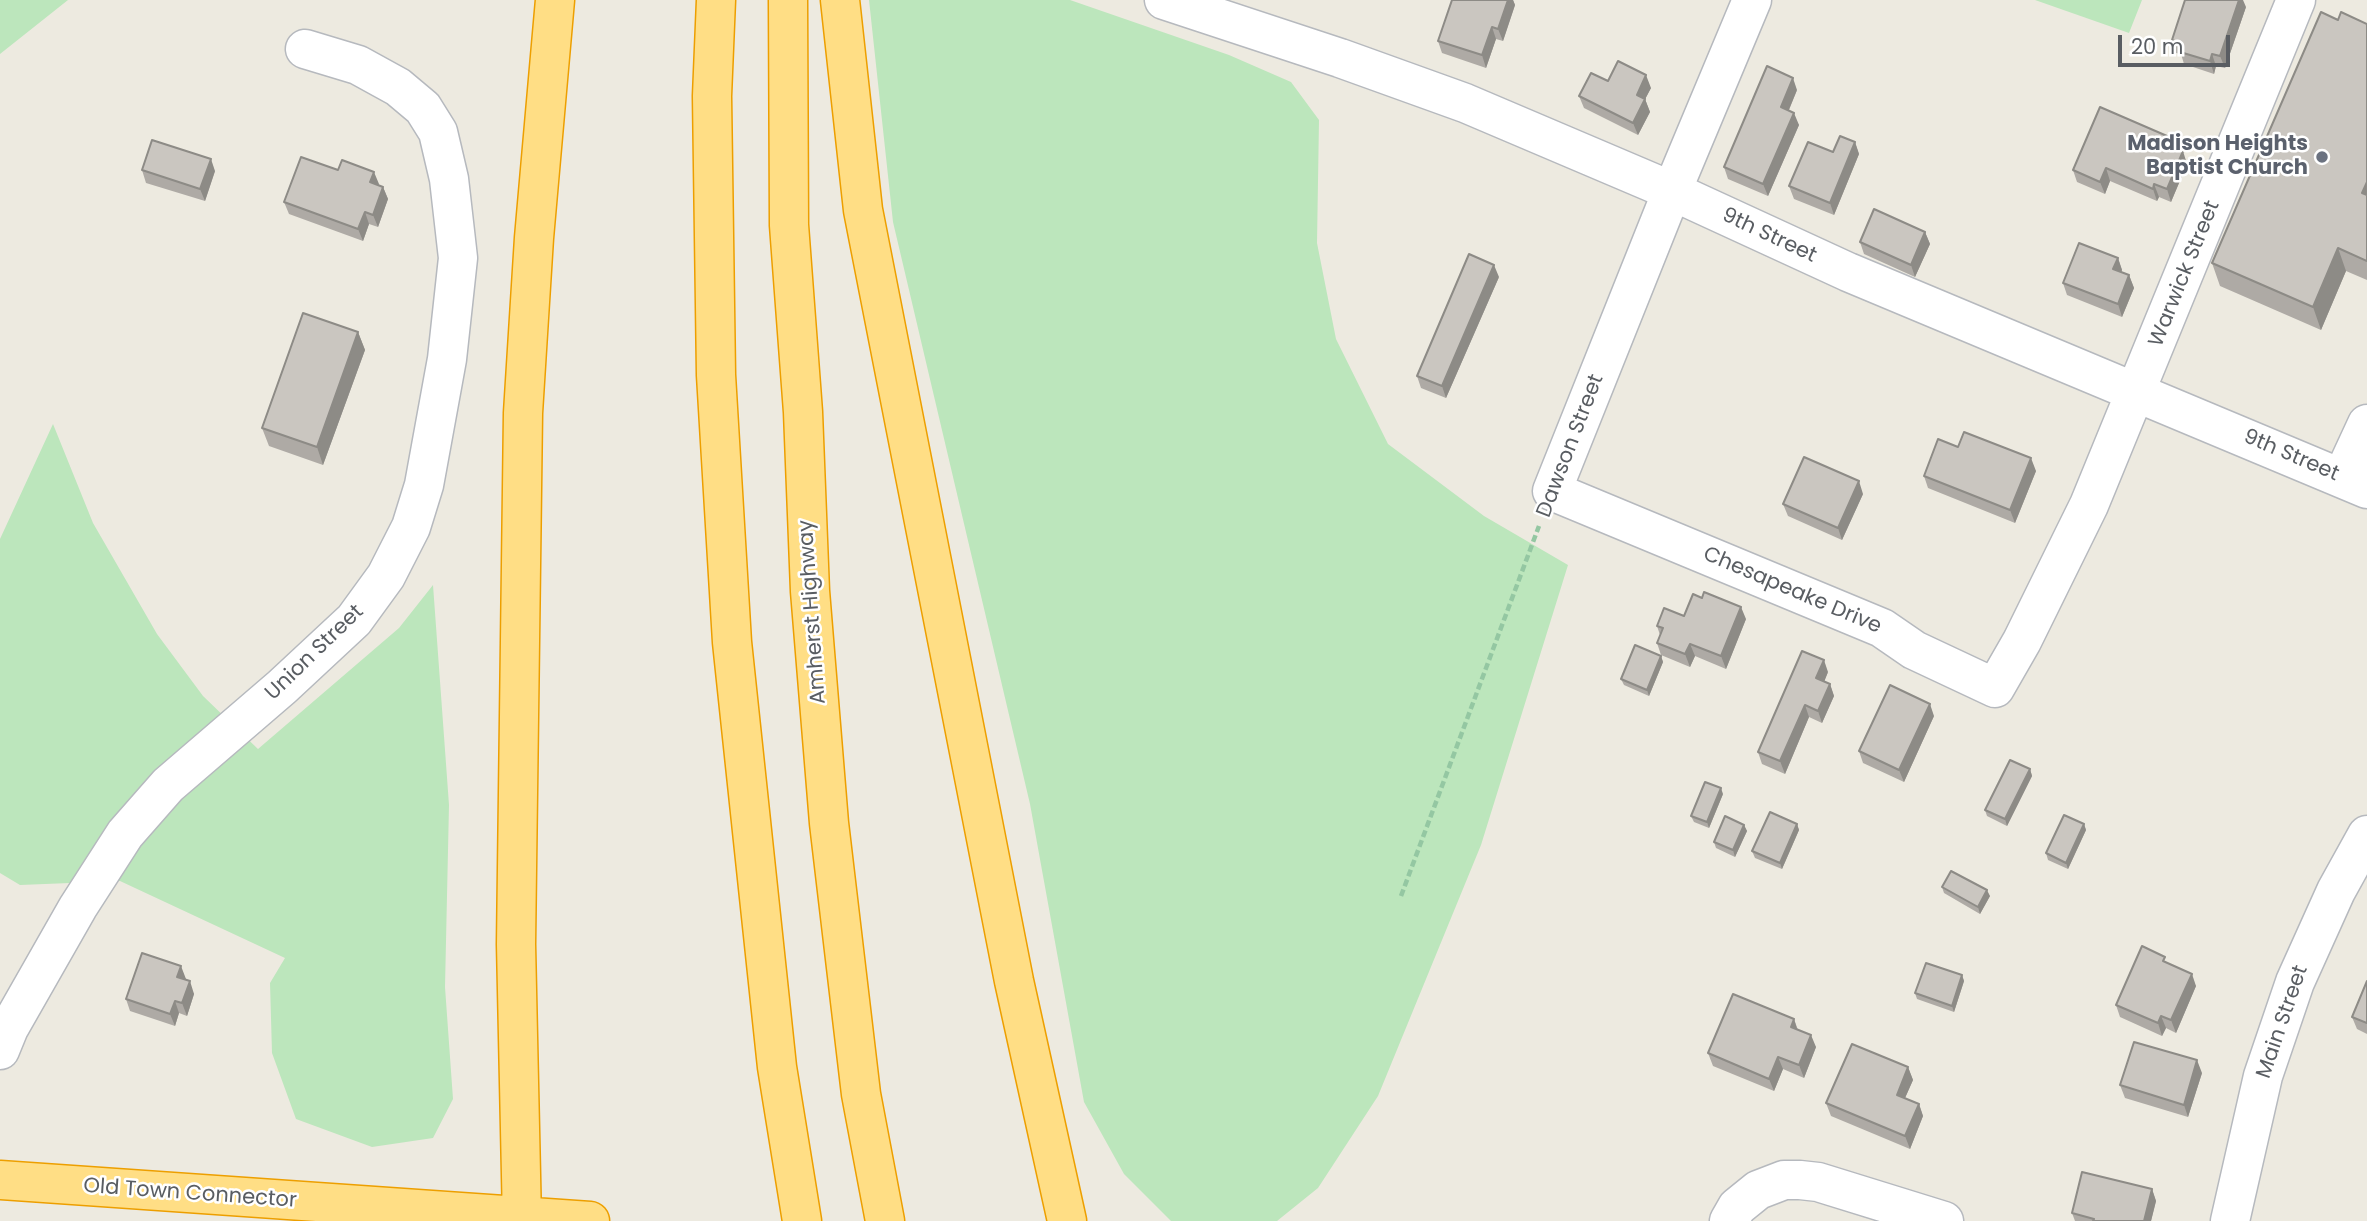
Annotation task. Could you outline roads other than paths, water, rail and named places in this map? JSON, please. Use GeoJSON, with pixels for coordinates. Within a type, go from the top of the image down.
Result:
{"type":"FeatureCollection","features":[{"type":"Feature","properties":{"kind":"highway"},"geometry":{"type":"LineString","coordinates":[[522,1218],[516,944],[523,413],[534,238],[555,0]]}},
{"type":"Feature","properties":{"kind":"highway"},"geometry":{"type":"LineString","coordinates":[[716,0],[712,96],[716,374],[732,642],[777,1067],[802,1221]]}},
{"type":"Feature","properties":{"kind":"highway","name":"Amherst Highway"},"geometry":{"type":"LineString","coordinates":[[788,0],[789,225],[803,412],[810,591],[830,823],[860,1094],[885,1221]]}},
{"type":"Feature","properties":{"kind":"highway"},"geometry":{"type":"LineString","coordinates":[[839,0],[863,210],[1014,981],[1067,1221]]}},
{"type":"Feature","properties":{"kind":"highway","name":"Old Town Connector"},"geometry":{"type":"LineString","coordinates":[[0,1180],[590,1221]]}},
{"type":"Feature","properties":{"kind":"street","name":"9th Street"},"geometry":{"type":"LineString","coordinates":[[1164,0],[1340,58],[1465,103],[1672,191],[1848,272],[2355,483]]}},
{"type":"Feature","properties":{"kind":"street","name":"Dawson Street"},"geometry":{"type":"LineString","coordinates":[[1552,491],[1752,0]]}},
{"type":"Feature","properties":{"kind":"street","name":"Warwick Street"},"geometry":{"type":"LineString","coordinates":[[2137,392],[2296,0]]}},
{"type":"Feature","properties":{"kind":"street","name":"Union Street"},"geometry":{"type":"LineString","coordinates":[[0,1050],[9,1028],[78,907],[125,834],[168,785],[282,687],[354,620],[386,576],[411,527],[424,485],[447,359],[458,258],[449,179],[438,132],[423,108],[398,87],[358,65],[305,49]]}},
{"type":"Feature","properties":{"kind":"street","name":"Chesapeake Drive"},"geometry":{"type":"LineString","coordinates":[[1552,491],[1882,628],[1914,650],[1995,688],[2022,641],[2083,517],[2137,392]]}},
{"type":"Feature","properties":{"kind":"street"},"geometry":{"type":"LineString","coordinates":[[2355,483],[2367,424]]}},
{"type":"Feature","properties":{"kind":"street","name":"Main Street"},"geometry":{"type":"LineString","coordinates":[[2230,1221],[2263,1076],[2295,982],[2336,891],[2367,835]]}},
{"type":"Feature","properties":{"kind":"street"},"geometry":{"type":"LineString","coordinates":[[1729,1221],[1737,1207],[1758,1189],[1784,1180],[1818,1182],[1944,1221]]}},
{"type":"Feature","properties":{"kind":"place","name":"Madison Heights Baptist Church"},"geometry":{"type":"Point","coordinates":[2322,157]}}]}
